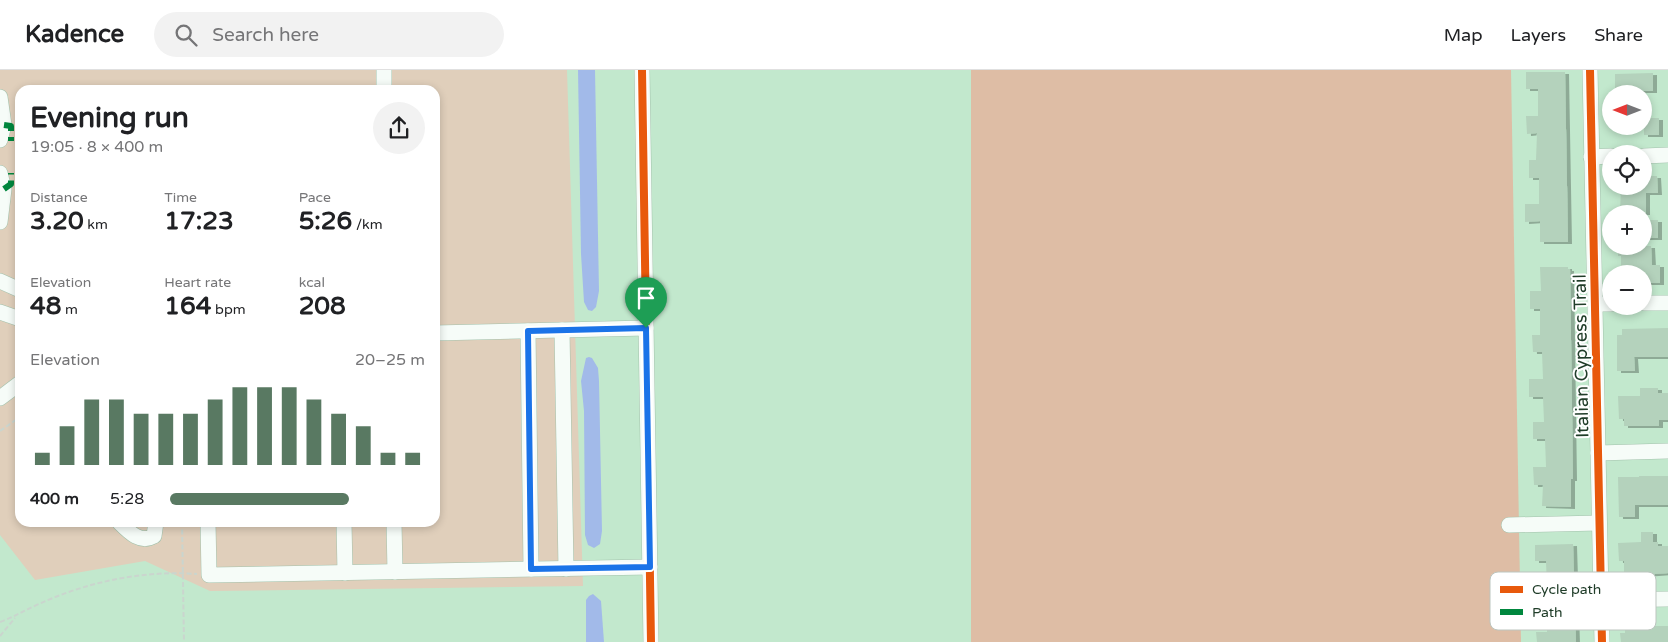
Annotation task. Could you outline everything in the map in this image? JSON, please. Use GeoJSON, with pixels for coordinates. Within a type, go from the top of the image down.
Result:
{"type":"FeatureCollection","features":[{"type":"Feature","properties":{"kind":"street"},"geometry":{"type":"LineString","coordinates":[[384,70],[384,85]]}},
{"type":"Feature","properties":{"kind":"street"},"geometry":{"type":"LineString","coordinates":[[642,70],[651,642]]}},
{"type":"Feature","properties":{"kind":"street","name":"Italian Cypress Trail"},"geometry":{"type":"LineString","coordinates":[[1590,70],[1600,572]]}},
{"type":"Feature","properties":{"kind":"street"},"geometry":{"type":"LineString","coordinates":[[0,97],[4,125],[11,126],[5,140]]}},
{"type":"Feature","properties":{"kind":"street"},"geometry":{"type":"LineString","coordinates":[[1652,156],[1668,155]]}},
{"type":"Feature","properties":{"kind":"street"},"geometry":{"type":"LineString","coordinates":[[1591,157],[1602,156]]}},
{"type":"Feature","properties":{"kind":"street"},"geometry":{"type":"LineString","coordinates":[[0,222],[4,189],[11,184],[6,173]]}},
{"type":"Feature","properties":{"kind":"street"},"geometry":{"type":"LineString","coordinates":[[0,282],[15,288]]}},
{"type":"Feature","properties":{"kind":"street"},"geometry":{"type":"LineString","coordinates":[[1652,303],[1668,303]]}},
{"type":"Feature","properties":{"kind":"street"},"geometry":{"type":"LineString","coordinates":[[1594,304],[1602,304]]}},
{"type":"Feature","properties":{"kind":"street"},"geometry":{"type":"LineString","coordinates":[[0,312],[15,317]]}},
{"type":"Feature","properties":{"kind":"street"},"geometry":{"type":"LineString","coordinates":[[440,333],[646,328]]}},
{"type":"Feature","properties":{"kind":"street"},"geometry":{"type":"LineString","coordinates":[[562,330],[566,569]]}},
{"type":"Feature","properties":{"kind":"street"},"geometry":{"type":"LineString","coordinates":[[528,331],[531,569]]}},
{"type":"Feature","properties":{"kind":"street"},"geometry":{"type":"LineString","coordinates":[[0,398],[15,387]]}},
{"type":"Feature","properties":{"kind":"street"},"geometry":{"type":"LineString","coordinates":[[1598,453],[1668,451]]}},
{"type":"Feature","properties":{"kind":"street"},"geometry":{"type":"LineString","coordinates":[[1509,525],[1599,523]]}},
{"type":"Feature","properties":{"kind":"street"},"geometry":{"type":"LineString","coordinates":[[124,527],[133,535],[142,539],[150,539],[154,536],[155,527]]}},
{"type":"Feature","properties":{"kind":"street"},"geometry":{"type":"LineString","coordinates":[[208,527],[209,575],[650,567]]}},
{"type":"Feature","properties":{"kind":"street"},"geometry":{"type":"LineString","coordinates":[[344,527],[345,573]]}},
{"type":"Feature","properties":{"kind":"street"},"geometry":{"type":"LineString","coordinates":[[394,527],[395,572]]}},
{"type":"Feature","properties":{"kind":"path"},"geometry":{"type":"LineString","coordinates":[[0,431],[15,420]]}},
{"type":"Feature","properties":{"kind":"path"},"geometry":{"type":"LineString","coordinates":[[182,527],[184,642]]}},
{"type":"Feature","properties":{"kind":"path"},"geometry":{"type":"LineString","coordinates":[[0,622],[17,616],[39,604],[88,586],[141,574],[183,573],[209,575]]}},
{"type":"Feature","properties":{"kind":"path"},"geometry":{"type":"LineString","coordinates":[[0,636],[17,616]]}},
{"type":"Feature","properties":{"kind":"shaded area"},"geometry":{"type":"Polygon","coordinates":[[[0,70],[567,70],[583,586],[210,591],[145,561],[35,580],[0,535],[0,70]]]}},
{"type":"Feature","properties":{"kind":"shaded area"},"geometry":{"type":"Polygon","coordinates":[[[971,70],[1511,70],[1520,572],[1490,572],[1490,630],[1521,630],[1521,642],[971,642],[971,70]]]}},
{"type":"Feature","properties":{"kind":"water"},"geometry":{"type":"Polygon","coordinates":[[[578,70],[595,70],[599,291],[596,307],[592,311],[588,310],[584,302],[581,254],[578,70]]]}},
{"type":"Feature","properties":{"kind":"water"},"geometry":{"type":"Polygon","coordinates":[[[586,358],[592,358],[598,368],[599,381],[602,531],[600,544],[594,548],[588,545],[585,535],[584,411],[581,381],[586,358]]]}},
{"type":"Feature","properties":{"kind":"water"},"geometry":{"type":"Polygon","coordinates":[[[593,594],[601,601],[604,642],[586,642],[586,600],[593,594]]]}},
{"type":"Feature","properties":{"kind":"building"},"geometry":{"type":"Polygon","coordinates":[[[1526,72],[1565,72],[1568,242],[1540,242],[1540,221],[1525,222],[1525,204],[1539,204],[1539,178],[1529,178],[1529,160],[1536,160],[1537,133],[1527,134],[1526,116],[1538,116],[1538,89],[1526,89],[1526,72]]]}},
{"type":"Feature","properties":{"kind":"building"},"geometry":{"type":"Polygon","coordinates":[[[1653,73],[1653,91],[1652,85],[1615,85],[1615,74],[1653,73]]]}},
{"type":"Feature","properties":{"kind":"building"},"geometry":{"type":"Polygon","coordinates":[[[1652,118],[1659,118],[1659,135],[1652,135],[1652,118]]]}},
{"type":"Feature","properties":{"kind":"building"},"geometry":{"type":"Polygon","coordinates":[[[1652,176],[1657,176],[1658,193],[1652,193],[1652,176]]]}},
{"type":"Feature","properties":{"kind":"building"},"geometry":{"type":"Polygon","coordinates":[[[1621,195],[1646,195],[1646,205],[1620,205],[1621,195]]]}},
{"type":"Feature","properties":{"kind":"building"},"geometry":{"type":"Polygon","coordinates":[[[1652,220],[1658,220],[1658,238],[1652,238],[1652,220]]]}},
{"type":"Feature","properties":{"kind":"building"},"geometry":{"type":"Polygon","coordinates":[[[1651,255],[1652,265],[1621,265],[1621,256],[1618,256],[1651,255]]]}},
{"type":"Feature","properties":{"kind":"building"},"geometry":{"type":"Polygon","coordinates":[[[1652,265],[1660,265],[1660,283],[1652,283],[1652,265]]]}},
{"type":"Feature","properties":{"kind":"building"},"geometry":{"type":"Polygon","coordinates":[[[1540,267],[1568,267],[1570,269],[1573,479],[1571,479],[1571,507],[1542,506],[1543,485],[1534,485],[1533,467],[1546,467],[1545,439],[1533,439],[1533,422],[1544,422],[1543,397],[1529,397],[1529,379],[1543,379],[1542,352],[1533,352],[1532,335],[1540,335],[1540,309],[1530,309],[1530,291],[1541,291],[1540,267]]]}},
{"type":"Feature","properties":{"kind":"building"},"geometry":{"type":"Polygon","coordinates":[[[1668,328],[1668,357],[1634,357],[1635,371],[1617,371],[1617,335],[1622,335],[1622,329],[1668,328]]]}},
{"type":"Feature","properties":{"kind":"building"},"geometry":{"type":"Polygon","coordinates":[[[1640,388],[1658,388],[1658,393],[1668,393],[1668,420],[1659,420],[1659,426],[1624,426],[1624,419],[1619,419],[1618,396],[1640,396],[1640,388]]]}},
{"type":"Feature","properties":{"kind":"building"},"geometry":{"type":"Polygon","coordinates":[[[1668,476],[1668,505],[1635,505],[1635,517],[1619,517],[1618,477],[1668,476]]]}},
{"type":"Feature","properties":{"kind":"building"},"geometry":{"type":"Polygon","coordinates":[[[1641,532],[1653,532],[1653,542],[1658,542],[1658,546],[1668,546],[1668,573],[1624,572],[1624,561],[1619,561],[1618,543],[1641,542],[1641,532]]]}},
{"type":"Feature","properties":{"kind":"building"},"geometry":{"type":"Polygon","coordinates":[[[1573,544],[1574,572],[1546,572],[1546,561],[1535,561],[1535,545],[1573,544]]]}},
{"type":"Feature","properties":{"kind":"building"},"geometry":{"type":"Polygon","coordinates":[[[1656,626],[1668,626],[1668,642],[1621,642],[1620,633],[1625,633],[1625,630],[1656,630],[1656,626]]]}},
{"type":"Feature","properties":{"kind":"building"},"geometry":{"type":"Polygon","coordinates":[[[1547,630],[1576,630],[1576,642],[1537,642],[1536,632],[1547,632],[1547,630]]]}},
{"type":"Feature","properties":{"kind":"marked path"},"geometry":{"type":"LineString","coordinates":[[4,125],[11,126],[11,141]]}},
{"type":"Feature","properties":{"kind":"marked path"},"geometry":{"type":"LineString","coordinates":[[4,189],[11,184],[11,173]]}},
{"type":"Feature","properties":{"kind":"cycle path"},"geometry":{"type":"LineString","coordinates":[[642,70],[651,642]]}},
{"type":"Feature","properties":{"kind":"cycle path"},"geometry":{"type":"LineString","coordinates":[[1590,70],[1601,572]]}},
{"type":"Feature","properties":{"kind":"cycle path"},"geometry":{"type":"LineString","coordinates":[[1602,630],[1602,642]]}},
{"type":"Feature","properties":{"kind":"route"},"geometry":{"type":"LineString","coordinates":[[646,328],[650,567],[531,569],[528,331],[646,328]]}}]}
